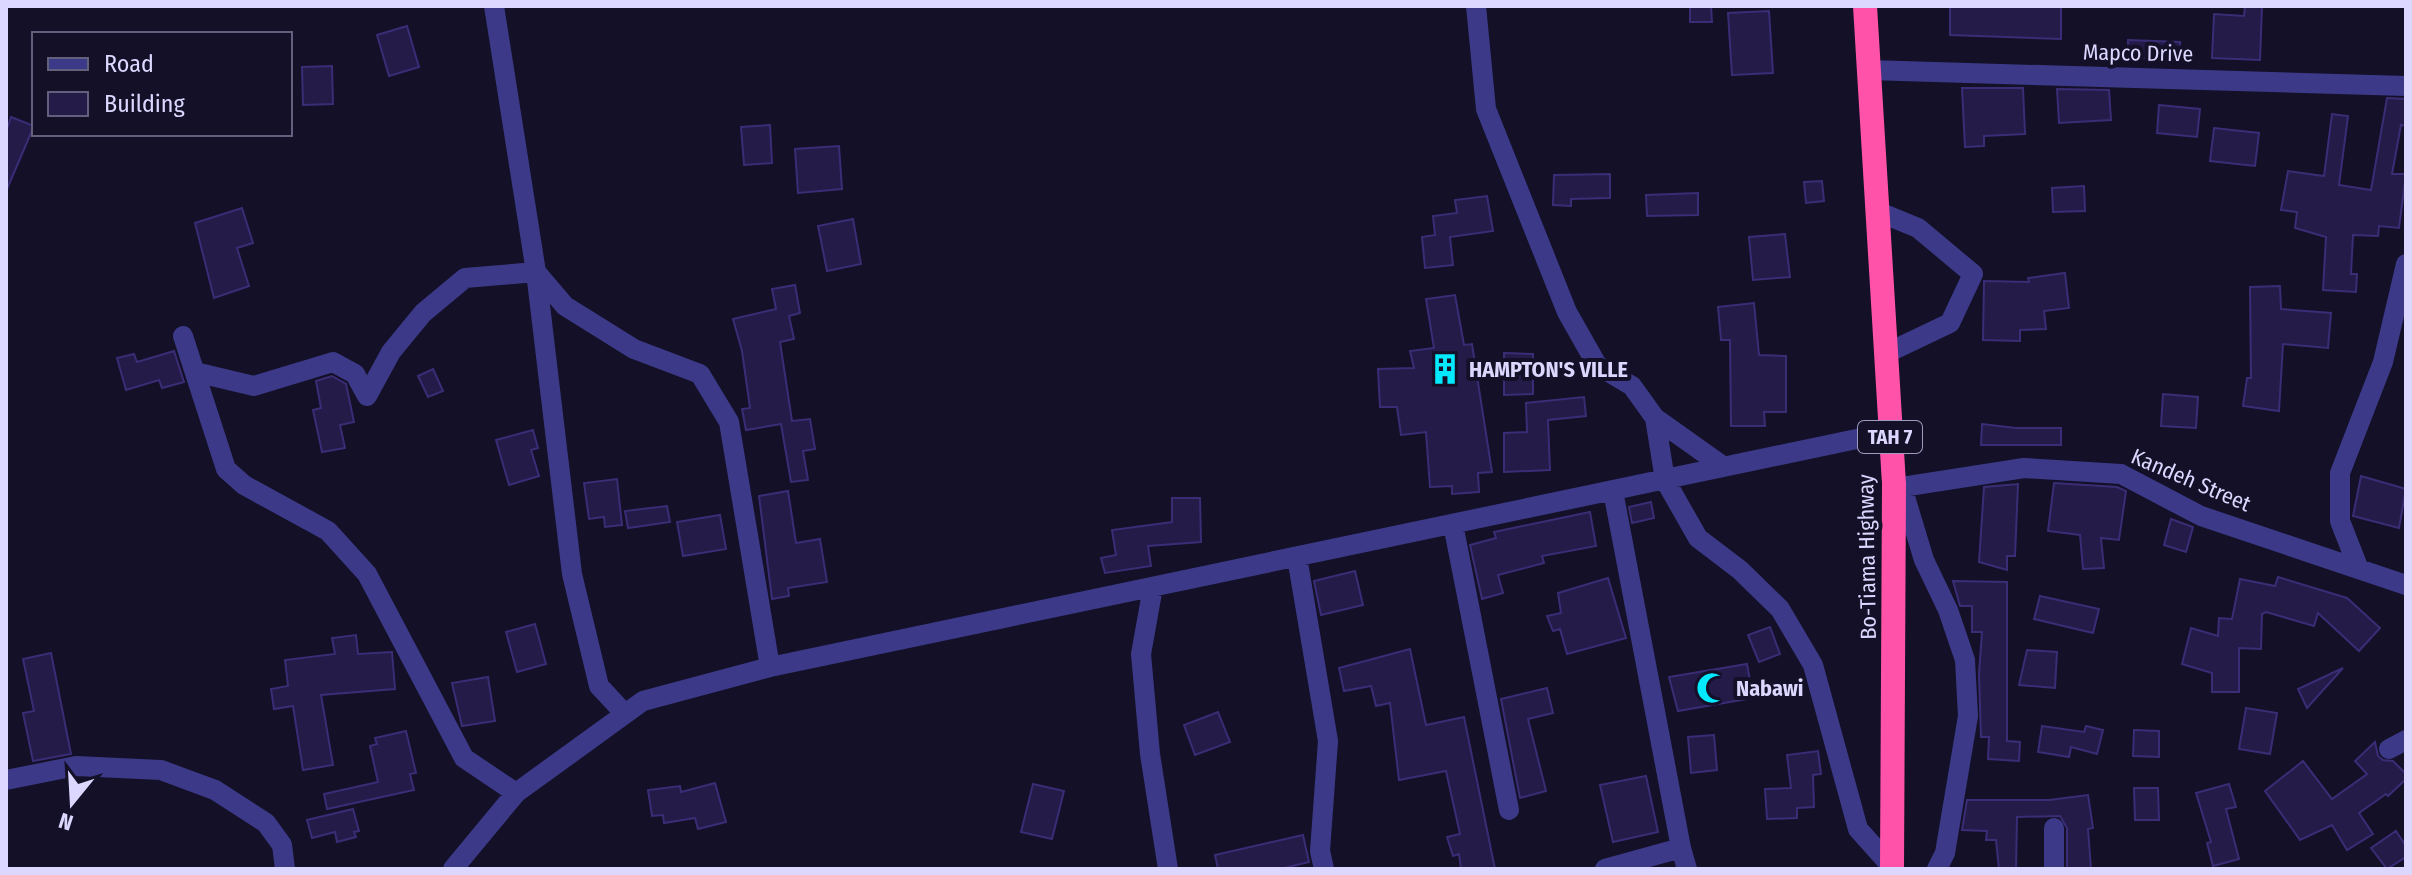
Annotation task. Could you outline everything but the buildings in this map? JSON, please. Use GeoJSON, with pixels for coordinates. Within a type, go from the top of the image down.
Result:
{"type":"FeatureCollection","features":[{"type":"Feature","properties":{"kind":"highway","name":"Bo-Tiama Highway"},"geometry":{"type":"LineString","coordinates":[[1865,6],[1890,432],[1898,485],[1892,868]]}},
{"type":"Feature","properties":{"kind":"street"},"geometry":{"type":"LineString","coordinates":[[494,6],[536,272],[572,574],[599,686],[625,714]]}},
{"type":"Feature","properties":{"kind":"street"},"geometry":{"type":"LineString","coordinates":[[1476,6],[1486,109],[1567,312],[1597,365],[1632,386],[1655,418],[1724,467]]}},
{"type":"Feature","properties":{"kind":"street","name":"Mapco Drive"},"geometry":{"type":"LineString","coordinates":[[1868,70],[2406,86]]}},
{"type":"Feature","properties":{"kind":"street"},"geometry":{"type":"LineString","coordinates":[[1879,212],[1918,228],[1973,274],[1950,323],[1887,353]]}},
{"type":"Feature","properties":{"kind":"street"},"geometry":{"type":"LineString","coordinates":[[2358,567],[2340,521],[2340,473],[2383,362],[2406,264]]}},
{"type":"Feature","properties":{"kind":"street"},"geometry":{"type":"LineString","coordinates":[[195,372],[254,386],[333,362],[355,374],[367,396],[391,352],[423,313],[465,278],[536,272]]}},
{"type":"Feature","properties":{"kind":"street"},"geometry":{"type":"LineString","coordinates":[[536,272],[565,306],[577,314],[634,349],[700,374],[729,422],[770,667]]}},
{"type":"Feature","properties":{"kind":"street"},"geometry":{"type":"LineString","coordinates":[[183,336],[226,469],[244,485],[328,531],[367,574],[464,758],[516,793]]}},
{"type":"Feature","properties":{"kind":"street"},"geometry":{"type":"LineString","coordinates":[[1655,418],[1665,480],[1698,538],[1740,570],[1780,609],[1813,665],[1858,829],[1892,868]]}},
{"type":"Feature","properties":{"kind":"street"},"geometry":{"type":"LineString","coordinates":[[453,869],[516,793],[643,701],[770,667],[1890,432]]}},
{"type":"Feature","properties":{"kind":"street","name":"Kandeh Street"},"geometry":{"type":"LineString","coordinates":[[1898,485],[2024,468],[2121,474],[2201,516],[2406,585]]}},
{"type":"Feature","properties":{"kind":"street"},"geometry":{"type":"LineString","coordinates":[[1898,485],[1924,560],[1948,610],[1965,660],[1968,716],[1945,853],[1937,869]]}},
{"type":"Feature","properties":{"kind":"street"},"geometry":{"type":"LineString","coordinates":[[1613,491],[1687,869]]}},
{"type":"Feature","properties":{"kind":"street"},"geometry":{"type":"LineString","coordinates":[[1453,524],[1509,810]]}},
{"type":"Feature","properties":{"kind":"street"},"geometry":{"type":"LineString","coordinates":[[1297,557],[1328,741],[1320,851],[1324,869]]}},
{"type":"Feature","properties":{"kind":"street"},"geometry":{"type":"LineString","coordinates":[[1153,587],[1141,654],[1150,754],[1168,869]]}},
{"type":"Feature","properties":{"kind":"street"},"geometry":{"type":"LineString","coordinates":[[6,780],[76,766],[161,770],[215,790],[266,823],[282,845],[285,869]]}},
{"type":"Feature","properties":{"kind":"street"},"geometry":{"type":"LineString","coordinates":[[2054,828],[2054,869]]}},
{"type":"Feature","properties":{"kind":"street"},"geometry":{"type":"LineString","coordinates":[[1605,869],[1681,848]]}},
{"type":"Feature","properties":{"kind":"place","name":"HAMPTON'S VILLE"},"geometry":{"type":"Point","coordinates":[1445,369]}},
{"type":"Feature","properties":{"kind":"place","name":"Nabawi"},"geometry":{"type":"Point","coordinates":[1712,688]}}]}
